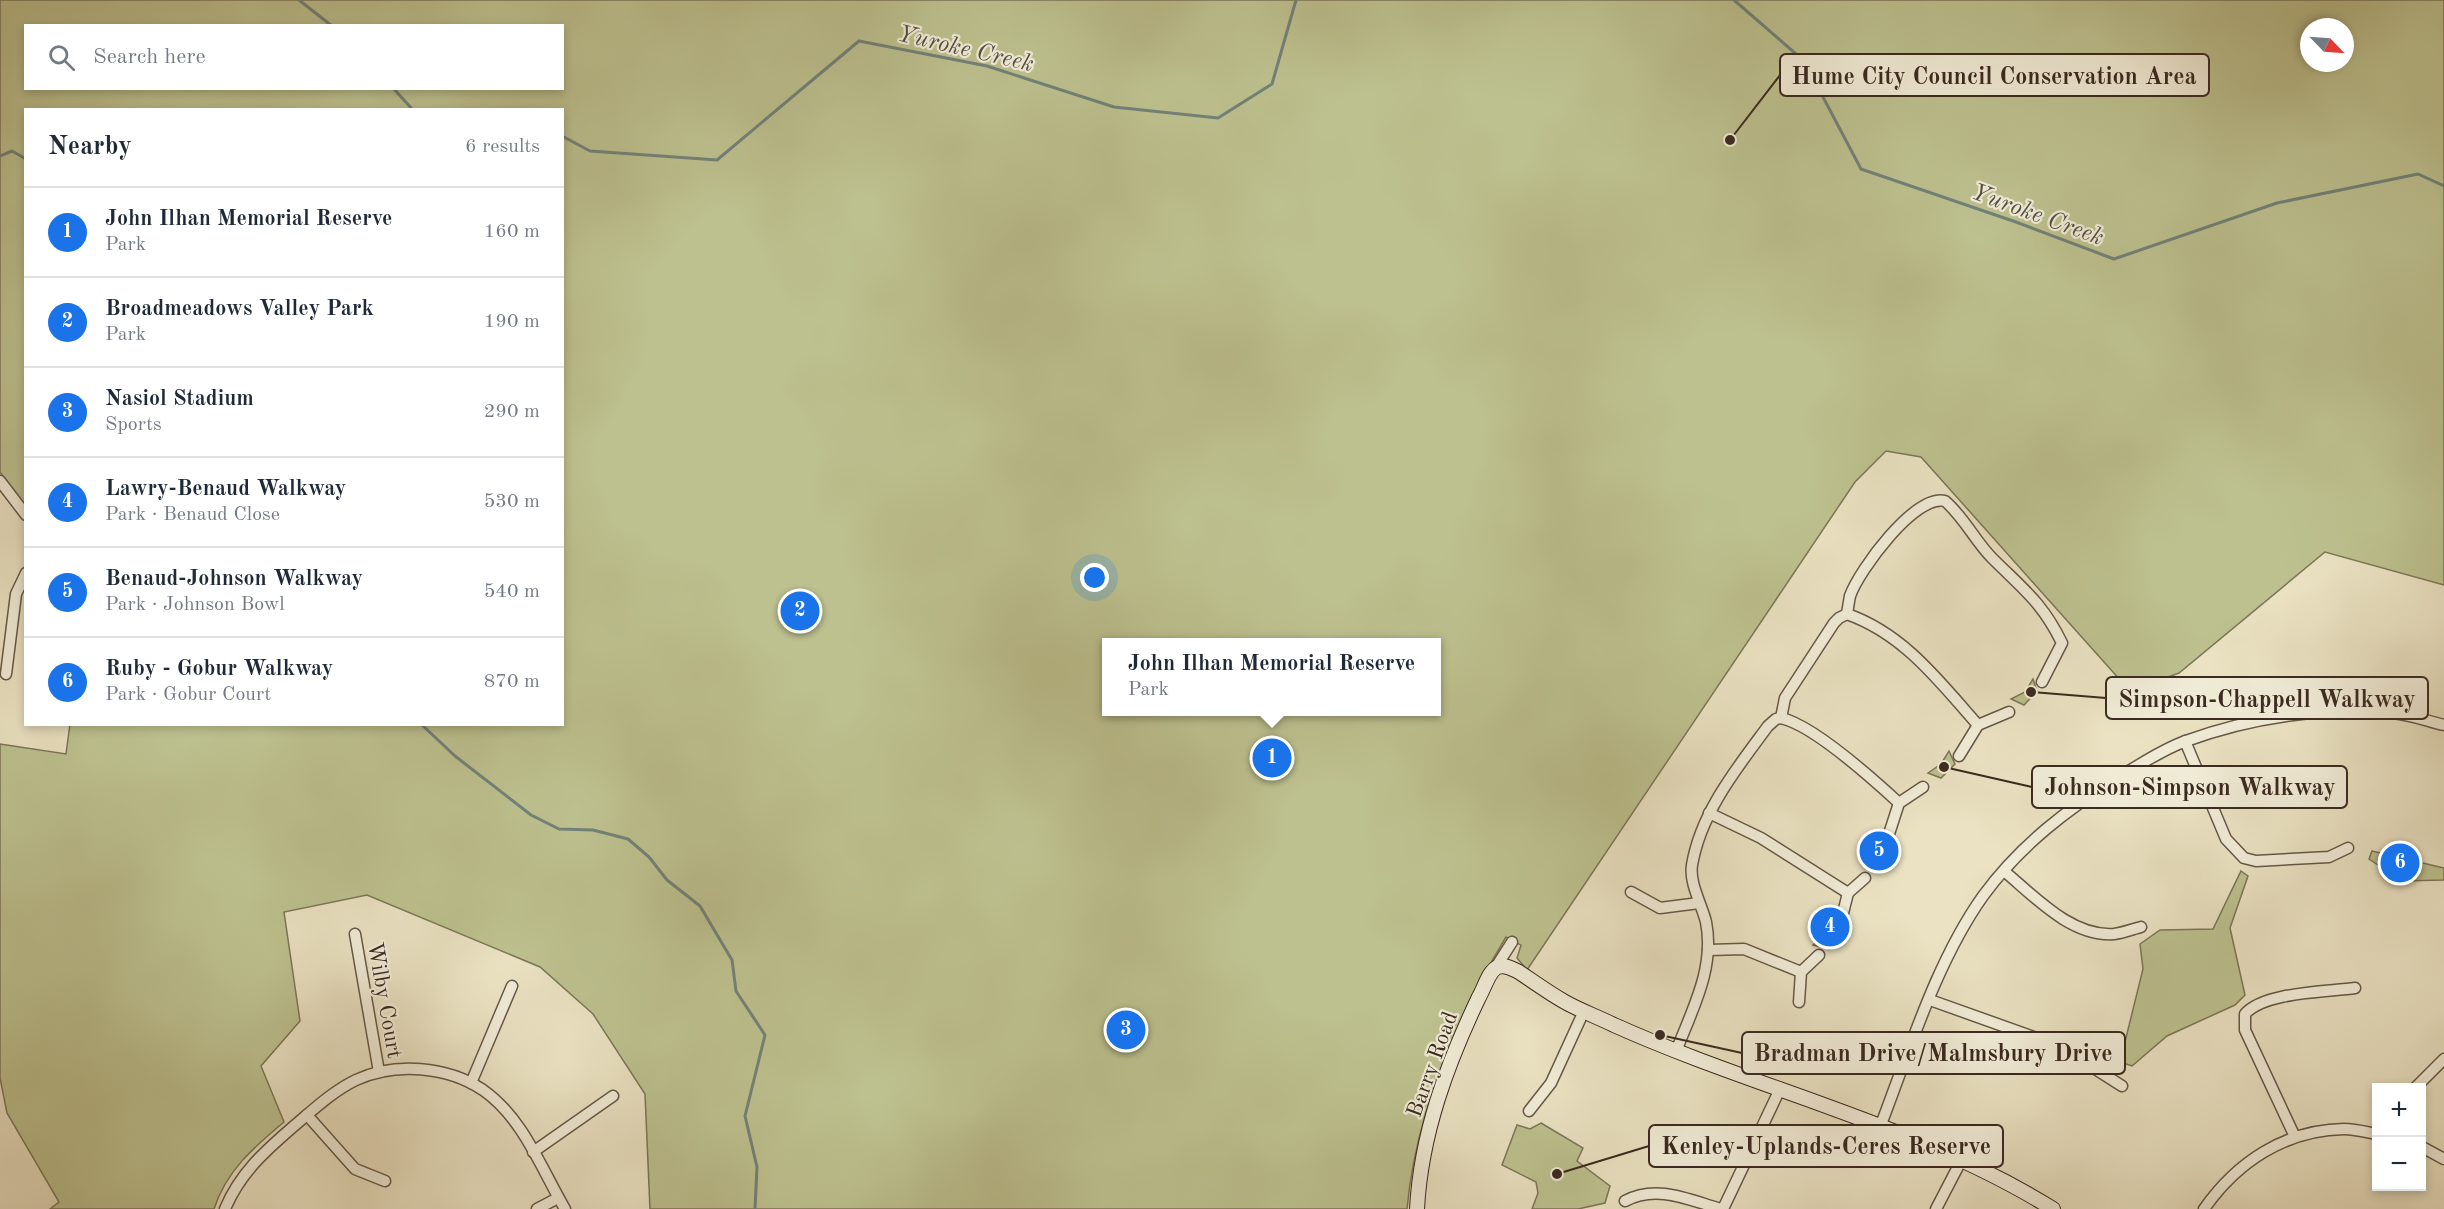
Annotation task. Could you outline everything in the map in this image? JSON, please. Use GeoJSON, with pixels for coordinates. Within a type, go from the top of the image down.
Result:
{"type":"FeatureCollection","features":[{"type":"Feature","properties":{"kind":"street"},"geometry":{"type":"LineString","coordinates":[[0,481],[24,512]]}},
{"type":"Feature","properties":{"kind":"street"},"geometry":{"type":"LineString","coordinates":[[1781,718],[1785,698],[1834,623],[1848,614],[1851,595],[1877,552],[1895,530],[1927,504],[1940,500],[1949,505],[1993,559],[2035,598],[2067,643],[2042,682]]}},
{"type":"Feature","properties":{"kind":"street"},"geometry":{"type":"LineString","coordinates":[[6,674],[16,594],[24,577]]}},
{"type":"Feature","properties":{"kind":"street"},"geometry":{"type":"LineString","coordinates":[[1848,614],[1884,630],[1903,644],[1978,724]]}},
{"type":"Feature","properties":{"kind":"street"},"geometry":{"type":"LineString","coordinates":[[1959,756],[1978,724],[2010,712]]}},
{"type":"Feature","properties":{"kind":"street"},"geometry":{"type":"LineString","coordinates":[[1880,1127],[1930,1000],[1957,940],[1983,897],[2018,853],[2072,807],[2154,756],[2186,741],[2288,716],[2324,712],[2392,713],[2444,725]]}},
{"type":"Feature","properties":{"kind":"street"},"geometry":{"type":"LineString","coordinates":[[1677,1049],[1701,989],[1707,967],[1706,921],[1699,903],[1692,866],[1709,813],[1768,726],[1776,718],[1781,718],[1800,727],[1864,770],[1899,803]]}},
{"type":"Feature","properties":{"kind":"street"},"geometry":{"type":"LineString","coordinates":[[2186,741],[2226,839],[2244,858],[2256,861],[2329,857],[2348,848]]}},
{"type":"Feature","properties":{"kind":"street"},"geometry":{"type":"LineString","coordinates":[[1888,837],[1899,803],[1923,787]]}},
{"type":"Feature","properties":{"kind":"street"},"geometry":{"type":"LineString","coordinates":[[1709,813],[1761,838],[1848,893]]}},
{"type":"Feature","properties":{"kind":"street"},"geometry":{"type":"LineString","coordinates":[[2004,871],[2062,918],[2086,929],[2116,934],[2141,927]]}},
{"type":"Feature","properties":{"kind":"street"},"geometry":{"type":"LineString","coordinates":[[1842,917],[1848,893],[1865,878]]}},
{"type":"Feature","properties":{"kind":"street"},"geometry":{"type":"LineString","coordinates":[[1630,893],[1660,908],[1699,903]]}},
{"type":"Feature","properties":{"kind":"street","name":"Wilby Court"},"geometry":{"type":"LineString","coordinates":[[355,934],[379,1072]]}},
{"type":"Feature","properties":{"kind":"street","name":"Barry Road"},"geometry":{"type":"LineString","coordinates":[[1417,1209],[1423,1154],[1439,1092],[1464,1029],[1496,967],[1512,942]]}},
{"type":"Feature","properties":{"kind":"street"},"geometry":{"type":"LineString","coordinates":[[1708,950],[1744,949],[1801,972]]}},
{"type":"Feature","properties":{"kind":"street"},"geometry":{"type":"LineString","coordinates":[[1799,1002],[1801,972],[1819,955]]}},
{"type":"Feature","properties":{"kind":"street"},"geometry":{"type":"LineString","coordinates":[[1496,967],[1510,968],[1584,1011],[1961,1161],[2019,1188],[2054,1209]]}},
{"type":"Feature","properties":{"kind":"street"},"geometry":{"type":"LineString","coordinates":[[471,1083],[512,986]]}},
{"type":"Feature","properties":{"kind":"street"},"geometry":{"type":"LineString","coordinates":[[2295,1137],[2245,1030],[2245,1014],[2253,1005],[2269,1000],[2355,988]]}},
{"type":"Feature","properties":{"kind":"street"},"geometry":{"type":"LineString","coordinates":[[1930,1000],[2059,1046],[2122,1086]]}},
{"type":"Feature","properties":{"kind":"street"},"geometry":{"type":"LineString","coordinates":[[1529,1111],[1551,1083],[1584,1011]]}},
{"type":"Feature","properties":{"kind":"street"},"geometry":{"type":"LineString","coordinates":[[2420,1083],[2444,1059]]}},
{"type":"Feature","properties":{"kind":"street"},"geometry":{"type":"LineString","coordinates":[[225,1209],[247,1170],[308,1115],[344,1087],[379,1072],[415,1069],[433,1071],[471,1083],[491,1097],[512,1117],[565,1209]]}},
{"type":"Feature","properties":{"kind":"street"},"geometry":{"type":"LineString","coordinates":[[1625,1202],[1638,1194],[1662,1192],[1722,1209],[1780,1089]]}},
{"type":"Feature","properties":{"kind":"street"},"geometry":{"type":"LineString","coordinates":[[533,1152],[613,1096]]}},
{"type":"Feature","properties":{"kind":"street"},"geometry":{"type":"LineString","coordinates":[[308,1115],[355,1169],[385,1181]]}},
{"type":"Feature","properties":{"kind":"street"},"geometry":{"type":"LineString","coordinates":[[2204,1209],[2217,1191],[2248,1161],[2268,1148],[2295,1137],[2344,1129],[2372,1133]]}},
{"type":"Feature","properties":{"kind":"street"},"geometry":{"type":"LineString","coordinates":[[2426,1149],[2444,1158]]}},
{"type":"Feature","properties":{"kind":"street"},"geometry":{"type":"LineString","coordinates":[[1936,1209],[1961,1161]]}},
{"type":"Feature","properties":{"kind":"street"},"geometry":{"type":"LineString","coordinates":[[537,1209],[558,1198]]}},
{"type":"Feature","properties":{"kind":"green space"},"geometry":{"type":"Polygon","coordinates":[[[0,0],[2444,0],[2444,585],[2325,552],[2179,673],[2130,691],[1921,457],[1886,451],[1855,482],[1527,970],[1517,958],[1521,945],[1506,937],[1471,1001],[1441,1067],[1419,1137],[1407,1209],[650,1209],[645,1094],[593,1014],[540,967],[367,895],[284,912],[300,1021],[261,1066],[284,1122],[242,1161],[219,1195],[214,1209],[50,1209],[59,1202],[7,1113],[0,1078],[0,744],[66,754],[70,726],[564,726],[564,108],[24,108],[24,505],[0,472],[0,0]]]}},
{"type":"Feature","properties":{"kind":"green space"},"geometry":{"type":"Polygon","coordinates":[[[2033,679],[2037,691],[2024,705],[2011,699],[2025,692],[2033,679]]]}},
{"type":"Feature","properties":{"kind":"green space"},"geometry":{"type":"Polygon","coordinates":[[[1949,751],[1955,764],[1941,778],[1928,773],[1941,764],[1949,751]]]}},
{"type":"Feature","properties":{"kind":"green space"},"geometry":{"type":"Polygon","coordinates":[[[1877,839],[1888,848],[1879,864],[1863,864],[1875,853],[1869,848],[1877,839]]]}},
{"type":"Feature","properties":{"kind":"green space"},"geometry":{"type":"Polygon","coordinates":[[[2372,851],[2444,868],[2444,880],[2402,881],[2369,859],[2372,851]]]}},
{"type":"Feature","properties":{"kind":"green space"},"geometry":{"type":"Polygon","coordinates":[[[2241,871],[2248,876],[2230,928],[2245,995],[2235,1005],[2167,1036],[2132,1066],[2120,1062],[2143,969],[2140,944],[2160,930],[2213,929],[2241,871]]]}},
{"type":"Feature","properties":{"kind":"green space"},"geometry":{"type":"Polygon","coordinates":[[[1828,920],[1839,935],[1830,949],[1813,945],[1824,935],[1828,920]]]}},
{"type":"Feature","properties":{"kind":"green space"},"geometry":{"type":"Polygon","coordinates":[[[1541,1123],[1583,1148],[1577,1161],[1610,1186],[1605,1203],[1578,1209],[1532,1209],[1538,1193],[1536,1182],[1502,1165],[1517,1125],[1530,1129],[1541,1123]]]}},
{"type":"Feature","properties":{"kind":"waterway","name":"Yuroke Creek"},"geometry":{"type":"LineString","coordinates":[[299,0],[329,24]]}},
{"type":"Feature","properties":{"kind":"waterway","name":"Yuroke Creek"},"geometry":{"type":"LineString","coordinates":[[564,137],[590,151],[717,160],[859,41],[987,66],[1114,107],[1218,118],[1272,84],[1296,0]]}},
{"type":"Feature","properties":{"kind":"waterway","name":"Yuroke Creek"},"geometry":{"type":"LineString","coordinates":[[1734,0],[1804,61],[1861,169],[2016,222],[2114,259],[2277,203],[2418,174],[2444,186]]}},
{"type":"Feature","properties":{"kind":"waterway","name":"Yuroke Creek"},"geometry":{"type":"LineString","coordinates":[[395,90],[411,108]]}},
{"type":"Feature","properties":{"kind":"waterway"},"geometry":{"type":"LineString","coordinates":[[0,156],[12,151],[24,158]]}},
{"type":"Feature","properties":{"kind":"waterway"},"geometry":{"type":"LineString","coordinates":[[423,726],[455,756],[531,815],[559,829],[593,830],[628,839],[649,857],[667,880],[700,906],[732,960],[736,991],[765,1035],[745,1116],[757,1167],[755,1209]]}},
{"type":"Feature","properties":{"kind":"place","name":"Hume City Council Conservation Area"},"geometry":{"type":"Point","coordinates":[1730,140]}},
{"type":"Feature","properties":{"kind":"place","name":"Broadmeadows Valley Park"},"geometry":{"type":"Point","coordinates":[800,611]}},
{"type":"Feature","properties":{"kind":"place","name":"Simpson-Chappell Walkway"},"geometry":{"type":"Point","coordinates":[2031,692]}},
{"type":"Feature","properties":{"kind":"place","name":"John Ilhan Memorial Reserve"},"geometry":{"type":"Point","coordinates":[1272,758]}},
{"type":"Feature","properties":{"kind":"place","name":"Johnson-Simpson Walkway"},"geometry":{"type":"Point","coordinates":[1944,767]}},
{"type":"Feature","properties":{"kind":"place","name":"Benaud-Johnson Walkway"},"geometry":{"type":"Point","coordinates":[1879,851]}},
{"type":"Feature","properties":{"kind":"place","name":"Ruby - Gobur Walkway"},"geometry":{"type":"Point","coordinates":[2400,863]}},
{"type":"Feature","properties":{"kind":"place","name":"Lawry-Benaud Walkway"},"geometry":{"type":"Point","coordinates":[1830,927]}},
{"type":"Feature","properties":{"kind":"place","name":"Nasiol Stadium"},"geometry":{"type":"Point","coordinates":[1126,1030]}},
{"type":"Feature","properties":{"kind":"place","name":"Bradman Drive/Malmsbury Drive"},"geometry":{"type":"Point","coordinates":[1660,1035]}},
{"type":"Feature","properties":{"kind":"place","name":"Kenley-Uplands-Ceres Reserve"},"geometry":{"type":"Point","coordinates":[1557,1174]}}]}
